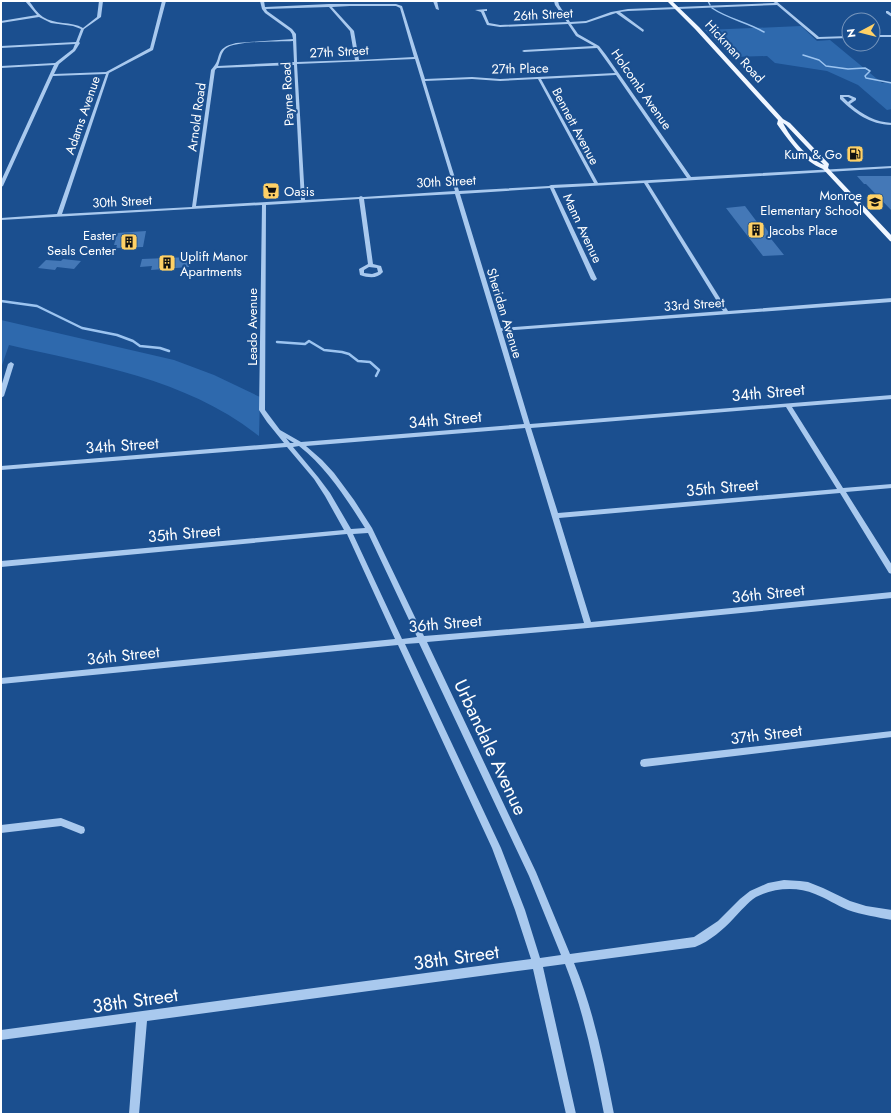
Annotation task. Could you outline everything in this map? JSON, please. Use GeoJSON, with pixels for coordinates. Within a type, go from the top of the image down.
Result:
{"type":"FeatureCollection","features":[{"type":"Feature","properties":{"kind":"main road","name":"Hickman Road"},"geometry":{"type":"LineString","coordinates":[[669,1],[697,28],[781,120],[780,124],[795,143],[817,166],[827,169],[892,240]]}},
{"type":"Feature","properties":{"kind":"street"},"geometry":{"type":"LineString","coordinates":[[27,1],[40,16],[47,21],[77,26],[82,29]]}},
{"type":"Feature","properties":{"kind":"street"},"geometry":{"type":"LineString","coordinates":[[1,186],[56,64],[74,50],[78,43],[82,29],[99,17],[101,1]]}},
{"type":"Feature","properties":{"kind":"street","name":"Adams Avenue"},"geometry":{"type":"LineString","coordinates":[[59,216],[108,74],[107,73],[152,49],[164,1]]}},
{"type":"Feature","properties":{"kind":"street"},"geometry":{"type":"LineString","coordinates":[[262,1],[264,8],[329,5],[352,31],[357,60]]}},
{"type":"Feature","properties":{"kind":"street"},"geometry":{"type":"LineString","coordinates":[[319,1],[320,6]]}},
{"type":"Feature","properties":{"kind":"street"},"geometry":{"type":"LineString","coordinates":[[435,1],[438,8]]}},
{"type":"Feature","properties":{"kind":"street","name":"Holcomb Avenue"},"geometry":{"type":"LineString","coordinates":[[556,1],[568,23],[581,39],[598,47],[689,178]]}},
{"type":"Feature","properties":{"kind":"street"},"geometry":{"type":"LineString","coordinates":[[774,1],[817,37],[841,38]]}},
{"type":"Feature","properties":{"kind":"street","name":"26th Street"},"geometry":{"type":"LineString","coordinates":[[482,11],[488,24],[500,26],[592,21],[617,12],[778,4]]}},
{"type":"Feature","properties":{"kind":"street","name":"Sheridan Avenue"},"geometry":{"type":"LineString","coordinates":[[329,5],[394,5],[401,7],[588,625]]}},
{"type":"Feature","properties":{"kind":"street","name":"Payne Road"},"geometry":{"type":"LineString","coordinates":[[264,8],[294,34],[303,201]]}},
{"type":"Feature","properties":{"kind":"street"},"geometry":{"type":"LineString","coordinates":[[617,12],[643,31]]}},
{"type":"Feature","properties":{"kind":"street"},"geometry":{"type":"LineString","coordinates":[[887,12],[892,16]]}},
{"type":"Feature","properties":{"kind":"street"},"geometry":{"type":"LineString","coordinates":[[1,22],[40,16]]}},
{"type":"Feature","properties":{"kind":"street"},"geometry":{"type":"LineString","coordinates":[[881,36],[892,36]]}},
{"type":"Feature","properties":{"kind":"street","name":"Arnold Road"},"geometry":{"type":"LineString","coordinates":[[194,208],[213,70],[216,68],[222,49],[229,45],[239,43],[294,40]]}},
{"type":"Feature","properties":{"kind":"street"},"geometry":{"type":"LineString","coordinates":[[1,47],[78,43]]}},
{"type":"Feature","properties":{"kind":"street"},"geometry":{"type":"LineString","coordinates":[[524,51],[598,47]]}},
{"type":"Feature","properties":{"kind":"street","name":"27th Street"},"geometry":{"type":"LineString","coordinates":[[216,68],[416,58]]}},
{"type":"Feature","properties":{"kind":"street"},"geometry":{"type":"LineString","coordinates":[[1,67],[56,64]]}},
{"type":"Feature","properties":{"kind":"street"},"geometry":{"type":"LineString","coordinates":[[51,75],[107,73]]}},
{"type":"Feature","properties":{"kind":"street","name":"27th Place"},"geometry":{"type":"LineString","coordinates":[[423,80],[472,78],[500,80],[617,74]]}},
{"type":"Feature","properties":{"kind":"street","name":"Bennett Avenue"},"geometry":{"type":"LineString","coordinates":[[539,78],[596,183]]}},
{"type":"Feature","properties":{"kind":"street"},"geometry":{"type":"LineString","coordinates":[[848,104],[863,118],[869,121],[892,124]]}},
{"type":"Feature","properties":{"kind":"street","name":"30th Street"},"geometry":{"type":"LineString","coordinates":[[1,219],[827,169],[892,167]]}},
{"type":"Feature","properties":{"kind":"street"},"geometry":{"type":"LineString","coordinates":[[645,180],[726,312]]}},
{"type":"Feature","properties":{"kind":"street","name":"Mann Avenue"},"geometry":{"type":"LineString","coordinates":[[551,186],[594,279]]}},
{"type":"Feature","properties":{"kind":"street"},"geometry":{"type":"LineString","coordinates":[[361,197],[371,265]]}},
{"type":"Feature","properties":{"kind":"street","name":"Leado Avenue"},"geometry":{"type":"LineString","coordinates":[[262,404],[264,203]]}},
{"type":"Feature","properties":{"kind":"street","name":"33rd Street"},"geometry":{"type":"LineString","coordinates":[[498,330],[892,300]]}},
{"type":"Feature","properties":{"kind":"street"},"geometry":{"type":"LineString","coordinates":[[1,396],[11,364]]}},
{"type":"Feature","properties":{"kind":"street","name":"34th Street"},"geometry":{"type":"LineString","coordinates":[[1,468],[892,397]]}},
{"type":"Feature","properties":{"kind":"street","name":"Urbandale Avenue"},"geometry":{"type":"LineString","coordinates":[[262,404],[262,410],[268,421],[278,431],[328,495],[349,532],[496,848],[520,910],[537,963],[572,1114]]}},
{"type":"Feature","properties":{"kind":"street"},"geometry":{"type":"LineString","coordinates":[[788,405],[892,571]]}},
{"type":"Feature","properties":{"kind":"street","name":"Urbandale Avenue"},"geometry":{"type":"LineString","coordinates":[[278,431],[303,444],[317,458],[345,492],[370,530],[533,875],[579,987],[599,1062],[609,1114]]}},
{"type":"Feature","properties":{"kind":"street","name":"35th Street"},"geometry":{"type":"LineString","coordinates":[[555,516],[892,486]]}},
{"type":"Feature","properties":{"kind":"street","name":"35th Street"},"geometry":{"type":"LineString","coordinates":[[1,564],[370,530]]}},
{"type":"Feature","properties":{"kind":"street","name":"36th Street"},"geometry":{"type":"LineString","coordinates":[[1,681],[401,641],[588,625],[892,595]]}},
{"type":"Feature","properties":{"kind":"street","name":"37th Street"},"geometry":{"type":"LineString","coordinates":[[644,763],[892,734]]}},
{"type":"Feature","properties":{"kind":"street"},"geometry":{"type":"LineString","coordinates":[[1,829],[61,822],[81,830]]}},
{"type":"Feature","properties":{"kind":"street","name":"38th Street"},"geometry":{"type":"LineString","coordinates":[[1,1035],[695,942],[713,932],[740,904],[753,894],[784,885],[804,885],[814,888],[850,906],[874,913],[892,915]]}},
{"type":"Feature","properties":{"kind":"street"},"geometry":{"type":"LineString","coordinates":[[134,1114],[142,1016]]}},
{"type":"Feature","properties":{"kind":"shaded area"},"geometry":{"type":"Polygon","coordinates":[[[801,26],[817,41],[830,40],[841,49],[841,52],[845,52],[882,83],[892,82],[892,109],[887,110],[858,85],[827,71],[775,63],[767,56],[732,57],[705,30],[801,26]]]}},
{"type":"Feature","properties":{"kind":"shaded area"},"geometry":{"type":"Polygon","coordinates":[[[1,320],[174,360],[214,375],[260,397],[259,436],[231,417],[202,401],[171,387],[107,368],[9,345],[1,368],[1,320]]]}},
{"type":"Feature","properties":{"kind":"building","name":"Kum & Go"},"geometry":{"type":"Polygon","coordinates":[[[857,149],[864,157],[854,157],[846,150],[857,149]]]}},
{"type":"Feature","properties":{"kind":"building","name":"Monroe Elementary School"},"geometry":{"type":"Polygon","coordinates":[[[857,176],[892,176],[892,211],[866,184],[864,184],[857,176]]]}},
{"type":"Feature","properties":{"kind":"building","name":"Oasis"},"geometry":{"type":"Polygon","coordinates":[[[276,187],[277,195],[264,196],[264,188],[276,187]]]}},
{"type":"Feature","properties":{"kind":"building","name":"Jacobs Place"},"geometry":{"type":"Polygon","coordinates":[[[745,206],[760,226],[764,226],[770,234],[768,235],[784,255],[763,256],[726,208],[745,206]]]}},
{"type":"Feature","properties":{"kind":"building","name":"Easter Seals Center"},"geometry":{"type":"Polygon","coordinates":[[[146,231],[143,247],[116,248],[117,245],[114,245],[117,233],[146,231]]]}},
{"type":"Feature","properties":{"kind":"building","name":"Uplift Manor Apartments"},"geometry":{"type":"Polygon","coordinates":[[[190,257],[189,267],[151,270],[152,266],[140,267],[142,259],[190,257]]]}},
{"type":"Feature","properties":{"kind":"building"},"geometry":{"type":"Polygon","coordinates":[[[63,259],[81,261],[74,269],[57,267],[55,270],[38,268],[46,260],[61,261],[63,259]]]}},
{"type":"Feature","properties":{"kind":"waterway"},"geometry":{"type":"LineString","coordinates":[[708,1],[710,5]]}},
{"type":"Feature","properties":{"kind":"waterway"},"geometry":{"type":"LineString","coordinates":[[712,8],[724,15],[764,32]]}},
{"type":"Feature","properties":{"kind":"waterway"},"geometry":{"type":"LineString","coordinates":[[803,55],[819,60],[826,66],[848,69],[865,68],[870,71],[865,76],[866,78],[892,83]]}},
{"type":"Feature","properties":{"kind":"waterway"},"geometry":{"type":"LineString","coordinates":[[1,301],[37,306],[82,328],[117,335],[133,341],[140,346],[160,348],[169,351]]}},
{"type":"Feature","properties":{"kind":"waterway"},"geometry":{"type":"LineString","coordinates":[[277,342],[305,344],[309,341],[324,350],[349,354],[358,361],[370,362],[379,370],[376,376]]}},
{"type":"Feature","properties":{"kind":"place","name":"Kum & Go"},"geometry":{"type":"Point","coordinates":[855,154]}},
{"type":"Feature","properties":{"kind":"place","name":"Oasis"},"geometry":{"type":"Point","coordinates":[271,191]}},
{"type":"Feature","properties":{"kind":"place","name":"Monroe Elementary School"},"geometry":{"type":"Point","coordinates":[875,202]}},
{"type":"Feature","properties":{"kind":"place","name":"Jacobs Place"},"geometry":{"type":"Point","coordinates":[756,230]}},
{"type":"Feature","properties":{"kind":"place","name":"Easter Seals Center"},"geometry":{"type":"Point","coordinates":[129,242]}},
{"type":"Feature","properties":{"kind":"place","name":"Uplift Manor Apartments"},"geometry":{"type":"Point","coordinates":[167,263]}}]}
